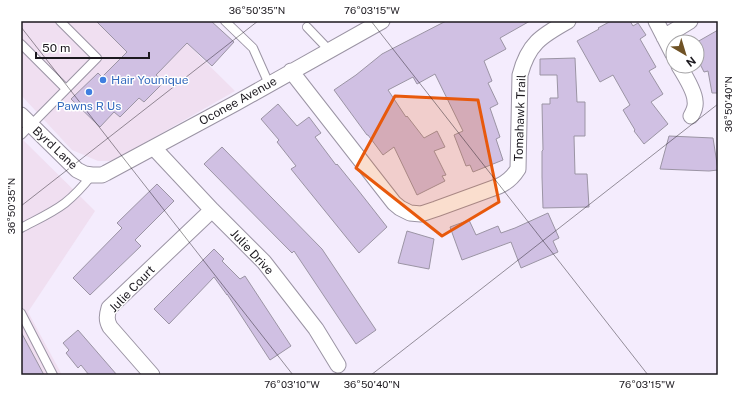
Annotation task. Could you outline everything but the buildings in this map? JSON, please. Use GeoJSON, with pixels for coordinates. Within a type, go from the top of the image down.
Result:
{"type":"FeatureCollection","features":[{"type":"Feature","properties":{"kind":"street","name":"Oconee Avenue"},"geometry":{"type":"LineString","coordinates":[[92,175],[106,173],[154,148],[382,21]]}},
{"type":"Feature","properties":{"kind":"street","name":"Tomahawk Trail"},"geometry":{"type":"LineString","coordinates":[[292,71],[394,203],[410,213],[421,214],[499,186],[508,182],[514,176],[518,169],[520,75],[523,63],[530,49],[540,38],[567,21]]}},
{"type":"Feature","properties":{"kind":"street"},"geometry":{"type":"LineString","coordinates":[[656,21],[664,37],[690,21]]}},
{"type":"Feature","properties":{"kind":"street"},"geometry":{"type":"LineString","coordinates":[[683,74],[696,100],[695,109],[692,116]]}},
{"type":"Feature","properties":{"kind":"street","name":"Byrd Lane"},"geometry":{"type":"LineString","coordinates":[[24,125],[77,170],[85,174],[92,175]]}},
{"type":"Feature","properties":{"kind":"street","name":"Julie Drive"},"geometry":{"type":"LineString","coordinates":[[154,148],[212,210],[264,262],[316,329],[338,365]]}},
{"type":"Feature","properties":{"kind":"street","name":"Julie Court"},"geometry":{"type":"LineString","coordinates":[[152,375],[110,327],[107,323],[106,315],[109,308],[212,210]]}},
{"type":"Feature","properties":{"kind":"lane"},"geometry":{"type":"LineString","coordinates":[[24,125],[66,89],[96,58],[60,21]]}},
{"type":"Feature","properties":{"kind":"lane"},"geometry":{"type":"LineString","coordinates":[[225,21],[253,48],[269,84]]}},
{"type":"Feature","properties":{"kind":"lane"},"geometry":{"type":"LineString","coordinates":[[308,27],[329,50]]}},
{"type":"Feature","properties":{"kind":"lane"},"geometry":{"type":"LineString","coordinates":[[21,44],[66,89]]}},
{"type":"Feature","properties":{"kind":"lane"},"geometry":{"type":"LineString","coordinates":[[21,228],[65,203],[92,175]]}},
{"type":"Feature","properties":{"kind":"lane"},"geometry":{"type":"LineString","coordinates":[[21,313],[53,375]]}},
{"type":"Feature","properties":{"kind":"highlighted area"},"geometry":{"type":"Polygon","coordinates":[[[395,96],[478,100],[499,202],[442,236],[356,168],[395,96]]]}},
{"type":"Feature","properties":{"kind":"shaded area"},"geometry":{"type":"Polygon","coordinates":[[[21,21],[164,21],[235,91],[113,161],[98,161],[72,150],[21,95],[21,21]]]}},
{"type":"Feature","properties":{"kind":"shaded area"},"geometry":{"type":"Polygon","coordinates":[[[21,138],[95,211],[28,312],[62,375],[21,375],[21,138]]]}},
{"type":"Feature","properties":{"kind":"place","name":"Hair Younique"},"geometry":{"type":"Point","coordinates":[103,80]}},
{"type":"Feature","properties":{"kind":"place","name":"Pawns R Us"},"geometry":{"type":"Point","coordinates":[89,92]}}]}
